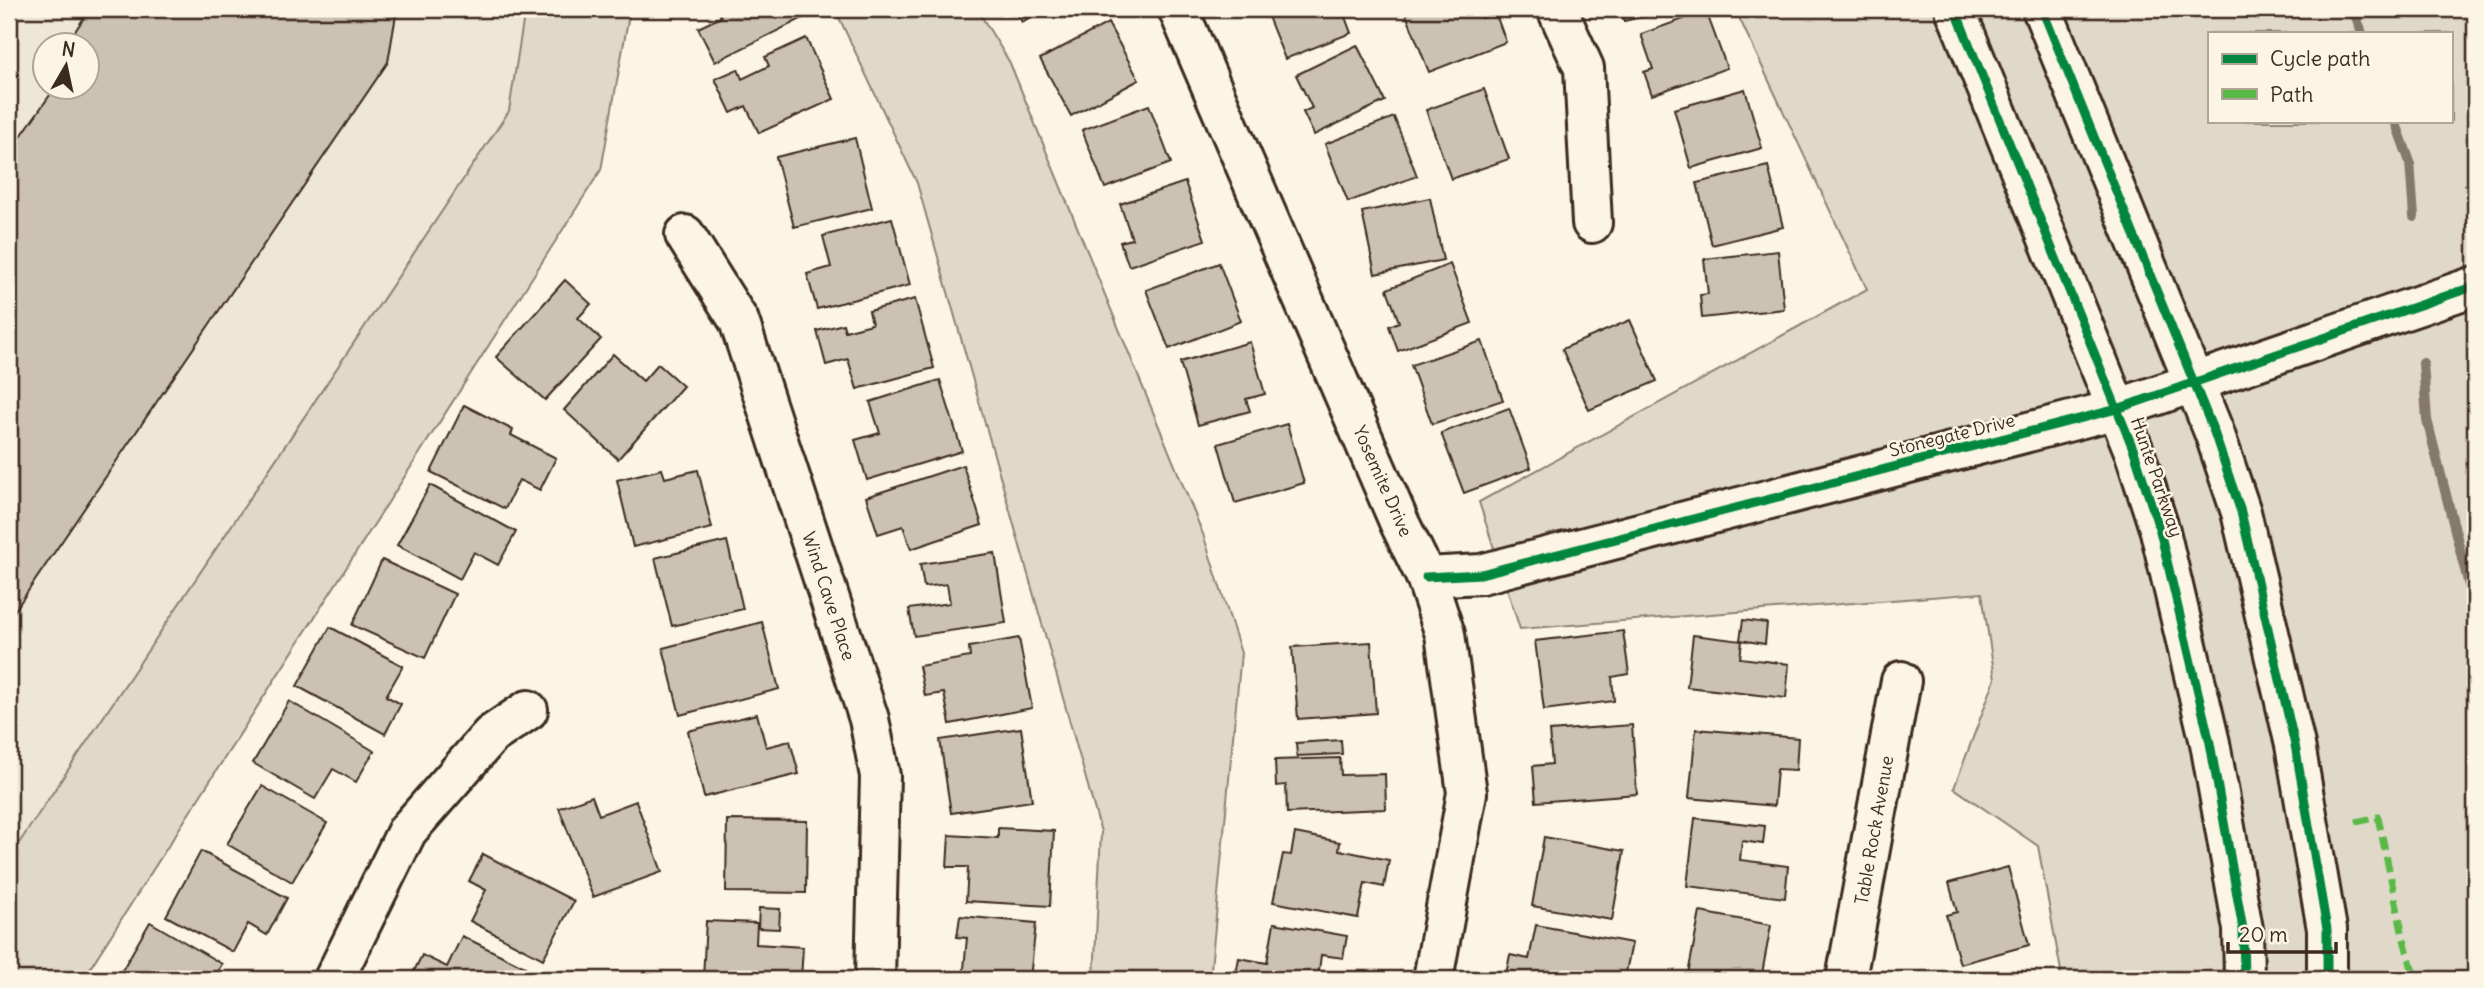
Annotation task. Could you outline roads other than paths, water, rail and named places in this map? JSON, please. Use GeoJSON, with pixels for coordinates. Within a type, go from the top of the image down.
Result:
{"type":"FeatureCollection","features":[{"type":"Feature","properties":{"kind":"street","name":"Yosemite Drive"},"geometry":{"type":"LineString","coordinates":[[1178,9],[1400,524],[1426,577],[1445,634],[1467,793],[1433,979]]}},
{"type":"Feature","properties":{"kind":"street"},"geometry":{"type":"LineString","coordinates":[[1557,9],[1584,68],[1592,223]]}},
{"type":"Feature","properties":{"kind":"street","name":"Hunte Parkway"},"geometry":{"type":"LineString","coordinates":[[1955,9],[2134,451],[2160,531],[2210,743],[2243,929],[2244,979]]}},
{"type":"Feature","properties":{"kind":"street"},"geometry":{"type":"LineString","coordinates":[[2042,9],[2214,432],[2241,512],[2295,745],[2327,929],[2327,979]]}},
{"type":"Feature","properties":{"kind":"street","name":"Wind Cave Place"},"geometry":{"type":"LineString","coordinates":[[685,234],[739,321],[869,719],[880,776],[875,979]]}},
{"type":"Feature","properties":{"kind":"street","name":"Stonegate Drive"},"geometry":{"type":"LineString","coordinates":[[1426,577],[1481,574],[2117,409],[2475,286]]}},
{"type":"Feature","properties":{"kind":"street","name":"Table Rock Avenue"},"geometry":{"type":"LineString","coordinates":[[1846,979],[1901,681]]}},
{"type":"Feature","properties":{"kind":"street"},"geometry":{"type":"LineString","coordinates":[[334,979],[407,831],[491,735],[528,710]]}},
{"type":"Feature","properties":{"kind":"waterway"},"geometry":{"type":"LineString","coordinates":[[2353,9],[2362,32]]}},
{"type":"Feature","properties":{"kind":"waterway"},"geometry":{"type":"LineString","coordinates":[[2395,122],[2410,162],[2414,217]]}},
{"type":"Feature","properties":{"kind":"waterway"},"geometry":{"type":"LineString","coordinates":[[2423,363],[2427,420],[2475,609]]}}]}
